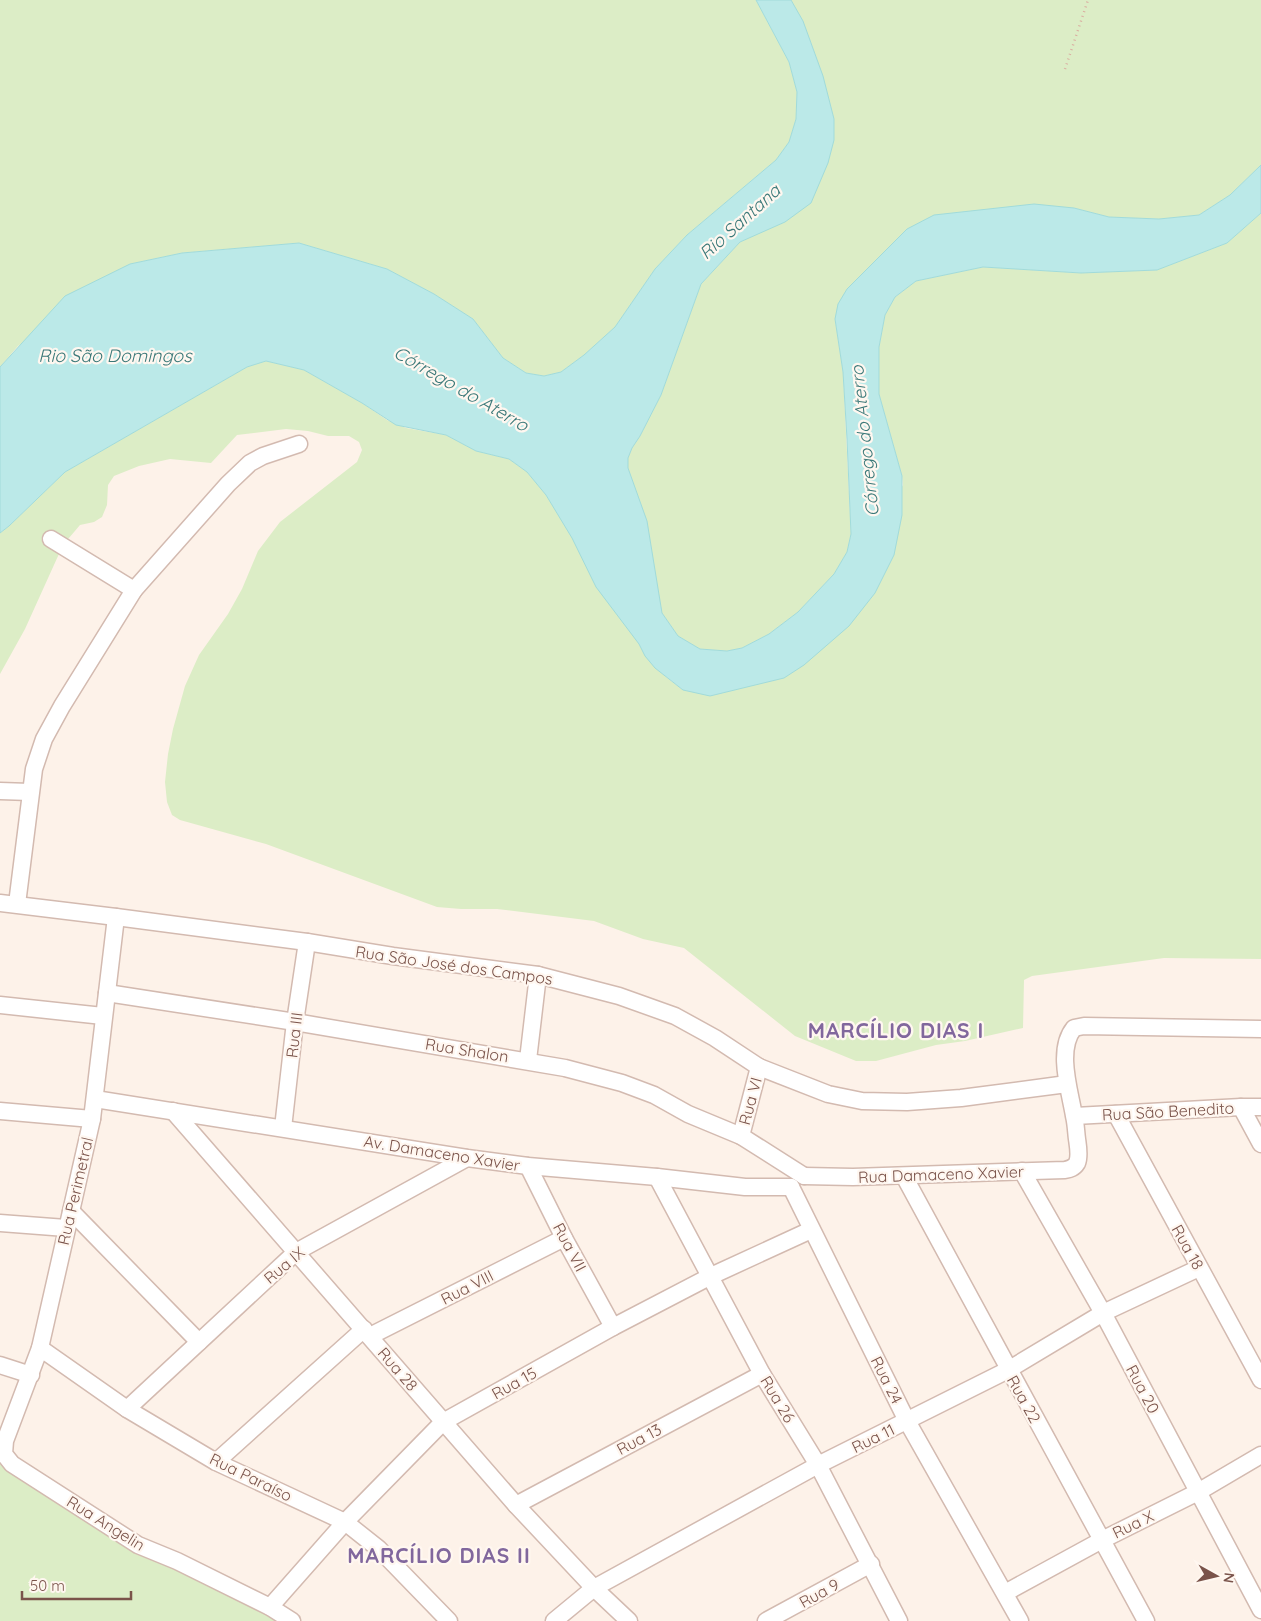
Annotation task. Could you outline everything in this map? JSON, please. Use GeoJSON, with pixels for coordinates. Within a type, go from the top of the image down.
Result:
{"type":"FeatureCollection","features":[{"type":"Feature","properties":{"kind":"street"},"geometry":{"type":"LineString","coordinates":[[17,904],[30,792],[38,755],[44,739],[62,706],[134,590],[228,484],[250,463],[263,456],[299,444]]}},
{"type":"Feature","properties":{"kind":"street"},"geometry":{"type":"LineString","coordinates":[[51,539],[134,590]]}},
{"type":"Feature","properties":{"kind":"street"},"geometry":{"type":"LineString","coordinates":[[0,791],[30,792]]}},
{"type":"Feature","properties":{"kind":"street","name":"Rua São José dos Campos"},"geometry":{"type":"LineString","coordinates":[[0,903],[116,916],[538,975],[619,996],[675,1016],[759,1067],[828,1094],[862,1101],[907,1102],[961,1098],[1067,1084]]}},
{"type":"Feature","properties":{"kind":"street","name":"Rua Perimetral"},"geometry":{"type":"LineString","coordinates":[[5,1458],[5,1441],[40,1348],[92,1120],[116,916]]}},
{"type":"Feature","properties":{"kind":"street","name":"Rua III"},"geometry":{"type":"LineString","coordinates":[[283,1128],[295,1022],[307,942]]}},
{"type":"Feature","properties":{"kind":"street"},"geometry":{"type":"LineString","coordinates":[[528,1060],[538,975]]}},
{"type":"Feature","properties":{"kind":"street","name":"Rua Shalon"},"geometry":{"type":"LineString","coordinates":[[107,993],[528,1060],[565,1068],[622,1083],[654,1096],[688,1114],[741,1136],[804,1176]]}},
{"type":"Feature","properties":{"kind":"street"},"geometry":{"type":"LineString","coordinates":[[0,1005],[104,1016]]}},
{"type":"Feature","properties":{"kind":"street"},"geometry":{"type":"LineString","coordinates":[[1075,1116],[1067,1084],[1066,1054],[1074,1028],[1084,1026],[1261,1029]]}},
{"type":"Feature","properties":{"kind":"street","name":"Rua VI"},"geometry":{"type":"LineString","coordinates":[[741,1136],[759,1067]]}},
{"type":"Feature","properties":{"kind":"street","name":"Av. Damaceno Xavier"},"geometry":{"type":"LineString","coordinates":[[95,1099],[528,1166],[745,1187],[791,1187]]}},
{"type":"Feature","properties":{"kind":"street"},"geometry":{"type":"LineString","coordinates":[[1241,1107],[1261,1144]]}},
{"type":"Feature","properties":{"kind":"street","name":"Rua São Benedito"},"geometry":{"type":"LineString","coordinates":[[1075,1116],[1261,1107]]}},
{"type":"Feature","properties":{"kind":"street"},"geometry":{"type":"LineString","coordinates":[[0,1111],[92,1120]]}},
{"type":"Feature","properties":{"kind":"street","name":"Rua 28"},"geometry":{"type":"LineString","coordinates":[[173,1111],[516,1505],[594,1588],[629,1621]]}},
{"type":"Feature","properties":{"kind":"street","name":"Rua 18"},"geometry":{"type":"LineString","coordinates":[[1116,1114],[1261,1380]]}},
{"type":"Feature","properties":{"kind":"street","name":"Rua Damaceno Xavier"},"geometry":{"type":"LineString","coordinates":[[804,1176],[904,1176],[1065,1170],[1073,1168],[1078,1162],[1075,1116]]}},
{"type":"Feature","properties":{"kind":"street","name":"Rua IX"},"geometry":{"type":"LineString","coordinates":[[127,1409],[296,1252],[467,1158]]}},
{"type":"Feature","properties":{"kind":"street","name":"Rua VII"},"geometry":{"type":"LineString","coordinates":[[528,1166],[564,1238],[613,1327]]}},
{"type":"Feature","properties":{"kind":"street","name":"Rua 20"},"geometry":{"type":"LineString","coordinates":[[1022,1171],[1103,1313],[1261,1610]]}},
{"type":"Feature","properties":{"kind":"street"},"geometry":{"type":"LineString","coordinates":[[791,1187],[804,1176]]}},
{"type":"Feature","properties":{"kind":"street","name":"Rua 22"},"geometry":{"type":"LineString","coordinates":[[904,1176],[1146,1621]]}},
{"type":"Feature","properties":{"kind":"street","name":"Rua 26"},"geometry":{"type":"LineString","coordinates":[[657,1177],[762,1374],[818,1464],[900,1621]]}},
{"type":"Feature","properties":{"kind":"street","name":"Rua 24"},"geometry":{"type":"LineString","coordinates":[[791,1187],[907,1421],[1020,1621]]}},
{"type":"Feature","properties":{"kind":"street"},"geometry":{"type":"LineString","coordinates":[[72,1211],[199,1342]]}},
{"type":"Feature","properties":{"kind":"street"},"geometry":{"type":"LineString","coordinates":[[0,1223],[66,1228]]}},
{"type":"Feature","properties":{"kind":"street","name":"Rua 15"},"geometry":{"type":"LineString","coordinates":[[270,1607],[345,1522],[444,1422],[613,1327],[711,1276],[811,1230]]}},
{"type":"Feature","properties":{"kind":"street","name":"Rua VIII"},"geometry":{"type":"LineString","coordinates":[[216,1462],[367,1333],[564,1238]]}},
{"type":"Feature","properties":{"kind":"street","name":"Rua 11"},"geometry":{"type":"LineString","coordinates":[[554,1621],[594,1588],[818,1464],[1008,1370],[1103,1313],[1199,1268]]}},
{"type":"Feature","properties":{"kind":"street","name":"Rua Paraíso"},"geometry":{"type":"LineString","coordinates":[[40,1348],[127,1409],[216,1462],[345,1522],[379,1549],[449,1621]]}},
{"type":"Feature","properties":{"kind":"street"},"geometry":{"type":"LineString","coordinates":[[0,1365],[31,1375]]}},
{"type":"Feature","properties":{"kind":"street","name":"Rua 13"},"geometry":{"type":"LineString","coordinates":[[516,1505],[762,1374]]}},
{"type":"Feature","properties":{"kind":"street","name":"Rua X"},"geometry":{"type":"LineString","coordinates":[[1005,1593],[1102,1540],[1198,1492],[1261,1455]]}},
{"type":"Feature","properties":{"kind":"street","name":"Rua Angelin"},"geometry":{"type":"LineString","coordinates":[[5,1458],[138,1546],[176,1561],[270,1607],[292,1621]]}},
{"type":"Feature","properties":{"kind":"street","name":"Rua 9"},"geometry":{"type":"LineString","coordinates":[[766,1621],[871,1564]]}},
{"type":"Feature","properties":{"kind":"path"},"geometry":{"type":"LineString","coordinates":[[1065,69],[1088,0]]}},
{"type":"Feature","properties":{"kind":"green space"},"geometry":{"type":"Polygon","coordinates":[[[0,0],[756,0],[789,62],[797,92],[796,119],[789,142],[776,160],[687,235],[655,269],[615,327],[584,355],[561,372],[544,376],[526,373],[503,358],[473,319],[434,294],[387,269],[299,243],[182,253],[130,264],[18,346],[0,367],[0,0]]]}},
{"type":"Feature","properties":{"kind":"green space"},"geometry":{"type":"Polygon","coordinates":[[[791,0],[1261,0],[1261,165],[1230,195],[1199,215],[1160,219],[1109,217],[1074,208],[856,281],[847,289],[835,319],[843,372],[851,534],[847,552],[834,574],[798,612],[769,634],[742,648],[727,651],[700,649],[678,636],[662,613],[628,468],[628,458],[661,395],[701,284],[740,242],[755,234],[834,119],[811,43],[791,0]]]}},
{"type":"Feature","properties":{"kind":"green space"},"geometry":{"type":"Polygon","coordinates":[[[1261,213],[1261,959],[1164,958],[1032,976],[1024,980],[1023,1028],[965,1041],[936,1045],[876,1061],[856,1061],[795,1036],[684,948],[643,939],[594,921],[497,909],[437,907],[266,844],[180,820],[172,815],[167,802],[165,782],[173,729],[185,686],[199,655],[228,614],[242,589],[258,551],[280,522],[357,462],[362,450],[359,442],[349,436],[328,436],[308,431],[286,429],[237,435],[211,463],[170,459],[139,466],[114,476],[108,485],[107,505],[102,517],[94,522],[80,525],[63,545],[25,629],[0,674],[0,533],[65,472],[247,367],[266,361],[304,370],[362,403],[387,420],[406,428],[446,435],[476,451],[509,459],[527,472],[546,495],[647,658],[658,670],[683,690],[784,678],[903,485],[879,394],[879,347],[885,315],[895,297],[916,281],[983,267],[1081,273],[1157,270],[1227,243],[1261,213]]]}},
{"type":"Feature","properties":{"kind":"green space"},"geometry":{"type":"Polygon","coordinates":[[[0,1464],[51,1496],[285,1621],[0,1621],[0,1464]]]}},
{"type":"Feature","properties":{"kind":"water","name":"Rio São Domingos"},"geometry":{"type":"Polygon","coordinates":[[[756,0],[791,0],[803,21],[823,76],[834,119],[834,140],[828,163],[811,203],[785,222],[740,242],[701,284],[661,395],[628,458],[628,468],[647,521],[662,613],[678,636],[700,649],[727,651],[742,648],[769,634],[798,612],[834,574],[847,552],[851,534],[847,439],[843,372],[835,319],[838,304],[847,289],[907,229],[934,215],[1034,204],[1074,208],[1109,217],[1159,219],[1199,215],[1230,195],[1261,165],[1261,213],[1227,243],[1157,270],[1081,273],[983,267],[916,281],[895,297],[885,315],[879,347],[879,394],[902,476],[902,515],[894,555],[875,593],[849,626],[804,665],[784,678],[710,696],[683,690],[655,668],[645,656],[639,644],[596,587],[572,538],[546,495],[527,472],[509,459],[476,451],[446,435],[396,425],[304,370],[266,361],[247,367],[65,472],[0,533],[0,367],[65,296],[130,264],[182,253],[299,243],[387,269],[434,294],[473,319],[503,358],[526,373],[544,376],[561,372],[584,355],[615,327],[655,269],[687,235],[776,160],[789,142],[796,119],[797,92],[789,62],[756,0]]]}},
{"type":"Feature","properties":{"kind":"district","name":"MARCÍLIO DIAS I"},"geometry":{"type":"Point","coordinates":[896,1031]}},
{"type":"Feature","properties":{"kind":"district","name":"MARCÍLIO DIAS II"},"geometry":{"type":"Point","coordinates":[439,1556]}},
{"type":"Feature","properties":{"kind":"water label","name":"Rio Santana"},"geometry":{"type":"Point","coordinates":[740,222]}},
{"type":"Feature","properties":{"kind":"water label","name":"Córrego do Aterro"},"geometry":{"type":"Point","coordinates":[461,389]}},
{"type":"Feature","properties":{"kind":"water label","name":"Córrego do Aterro"},"geometry":{"type":"Point","coordinates":[865,441]}}]}
